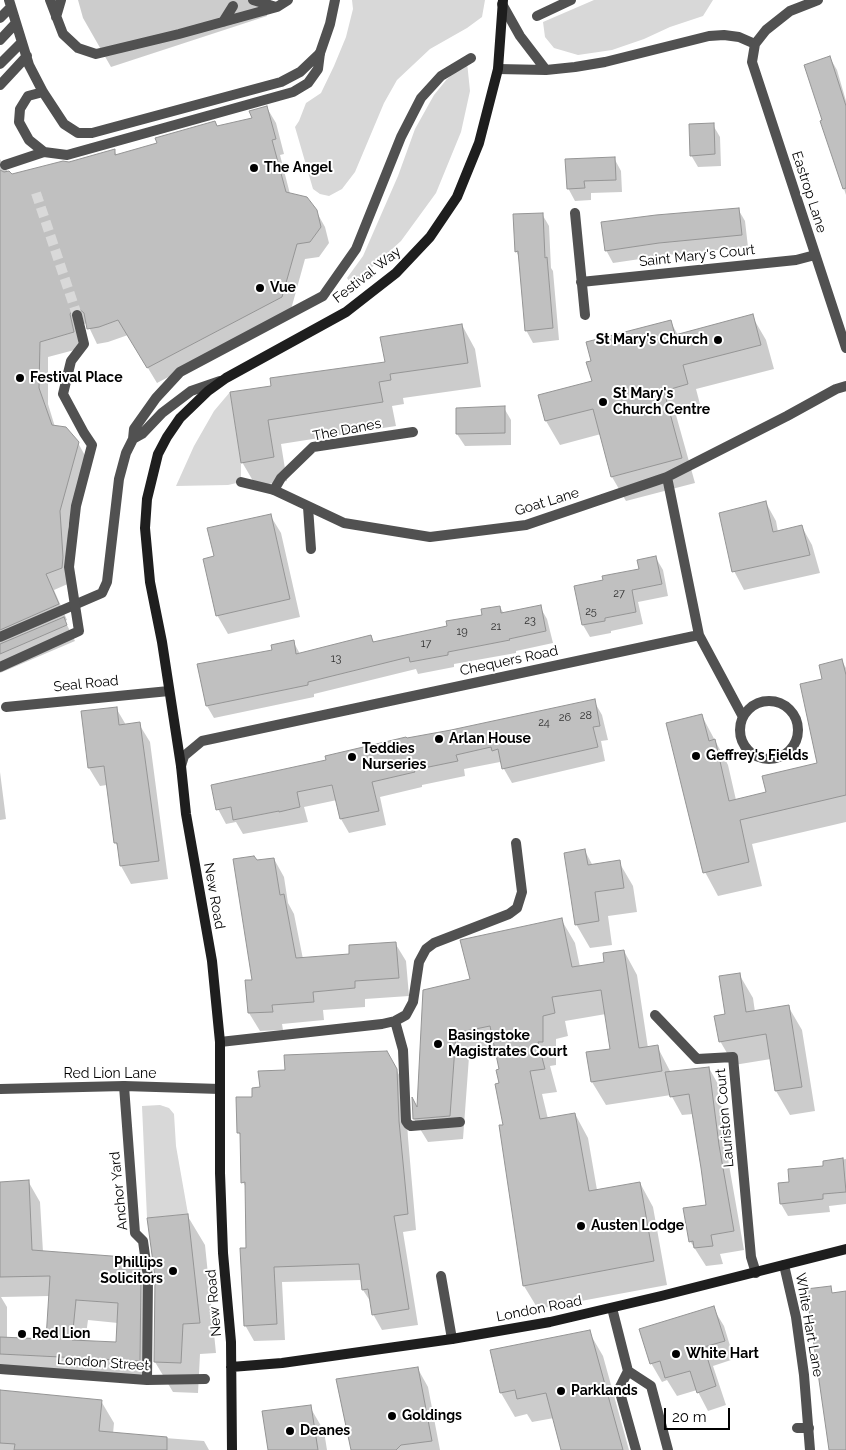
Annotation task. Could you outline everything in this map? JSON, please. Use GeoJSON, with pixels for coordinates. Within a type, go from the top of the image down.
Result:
{"type":"FeatureCollection","features":[{"type":"Feature","properties":{"kind":"street"},"geometry":{"type":"LineString","coordinates":[[50,0],[63,34],[78,48],[96,54],[179,34],[277,7],[288,0]]}},
{"type":"Feature","properties":{"kind":"street"},"geometry":{"type":"LineString","coordinates":[[56,16],[61,0]]}},
{"type":"Feature","properties":{"kind":"street"},"geometry":{"type":"LineString","coordinates":[[254,0],[277,7]]}},
{"type":"Feature","properties":{"kind":"street"},"geometry":{"type":"LineString","coordinates":[[4,165],[44,152],[67,155],[293,92],[308,83],[318,69],[320,53],[330,24],[335,0]]}},
{"type":"Feature","properties":{"kind":"street"},"geometry":{"type":"LineString","coordinates":[[536,16],[571,0]]}},
{"type":"Feature","properties":{"kind":"street"},"geometry":{"type":"LineString","coordinates":[[498,69],[546,70],[605,62],[709,36],[739,37],[755,44],[778,19],[790,11],[818,0]]}},
{"type":"Feature","properties":{"kind":"street"},"geometry":{"type":"LineString","coordinates":[[503,2],[520,36],[546,70]]}},
{"type":"Feature","properties":{"kind":"street","name":"Festival Way"},"geometry":{"type":"LineString","coordinates":[[226,378],[346,312],[396,273],[430,237],[457,197],[479,143],[498,69],[503,2]]}},
{"type":"Feature","properties":{"kind":"street"},"geometry":{"type":"LineString","coordinates":[[10,4],[29,65],[43,92],[64,124],[78,133],[92,133],[281,82],[300,72],[320,53]]}},
{"type":"Feature","properties":{"kind":"street"},"geometry":{"type":"LineString","coordinates":[[0,18],[10,4]]}},
{"type":"Feature","properties":{"kind":"street"},"geometry":{"type":"LineString","coordinates":[[223,22],[234,6]]}},
{"type":"Feature","properties":{"kind":"street"},"geometry":{"type":"LineString","coordinates":[[0,40],[16,24]]}},
{"type":"Feature","properties":{"kind":"street"},"geometry":{"type":"LineString","coordinates":[[0,64],[22,42]]}},
{"type":"Feature","properties":{"kind":"street","name":"Eastrop Lane"},"geometry":{"type":"LineString","coordinates":[[755,44],[752,62],[846,348]]}},
{"type":"Feature","properties":{"kind":"street"},"geometry":{"type":"LineString","coordinates":[[0,85],[27,56]]}},
{"type":"Feature","properties":{"kind":"street","name":"Festival Way"},"geometry":{"type":"LineString","coordinates":[[0,638],[102,593],[107,582],[119,479],[126,453],[133,439],[134,429],[163,388],[180,372],[322,296],[356,249],[401,137],[421,98],[441,76],[471,58]]}},
{"type":"Feature","properties":{"kind":"street"},"geometry":{"type":"LineString","coordinates":[[43,92],[28,96],[20,109],[19,122],[29,140],[44,152]]}},
{"type":"Feature","properties":{"kind":"street"},"geometry":{"type":"LineString","coordinates":[[575,213],[585,316]]}},
{"type":"Feature","properties":{"kind":"street","name":"Saint Mary's Court"},"geometry":{"type":"LineString","coordinates":[[581,282],[796,260],[814,255]]}},
{"type":"Feature","properties":{"kind":"street"},"geometry":{"type":"LineString","coordinates":[[0,667],[79,631],[69,567],[76,506],[92,444],[63,394],[71,360],[84,344],[77,315]]}},
{"type":"Feature","properties":{"kind":"street"},"geometry":{"type":"LineString","coordinates":[[133,439],[142,434],[162,413],[191,391],[226,378]]}},
{"type":"Feature","properties":{"kind":"street","name":"New Road"},"geometry":{"type":"LineString","coordinates":[[226,378],[196,402],[180,418],[167,437],[158,454],[147,499],[145,528],[150,582],[162,642],[181,766],[186,814],[212,961],[220,1042],[220,1173],[223,1253],[230,1328],[232,1450]]}},
{"type":"Feature","properties":{"kind":"street","name":"Goat Lane"},"geometry":{"type":"LineString","coordinates":[[241,482],[274,490],[344,523],[430,537],[526,525],[667,477],[836,389],[846,386]]}},
{"type":"Feature","properties":{"kind":"street","name":"The Danes"},"geometry":{"type":"LineString","coordinates":[[274,490],[281,478],[313,447],[413,432]]}},
{"type":"Feature","properties":{"kind":"street"},"geometry":{"type":"LineString","coordinates":[[667,477],[698,634],[743,717],[740,725],[743,743],[756,756],[774,758],[783,755],[795,741],[798,732],[794,715],[788,708],[780,704],[763,701],[748,709],[743,717]]}},
{"type":"Feature","properties":{"kind":"street"},"geometry":{"type":"LineString","coordinates":[[308,506],[311,549]]}},
{"type":"Feature","properties":{"kind":"street","name":"Chequers Road"},"geometry":{"type":"LineString","coordinates":[[181,766],[184,756],[202,741],[698,634]]}},
{"type":"Feature","properties":{"kind":"street","name":"Seal Road"},"geometry":{"type":"LineString","coordinates":[[6,707],[169,691]]}},
{"type":"Feature","properties":{"kind":"street"},"geometry":{"type":"LineString","coordinates":[[220,1042],[396,1021],[406,1015],[413,1002],[419,962],[426,949],[434,943],[509,914],[516,908],[522,892],[516,842]]}},
{"type":"Feature","properties":{"kind":"street","name":"Lauriston Court"},"geometry":{"type":"LineString","coordinates":[[655,1015],[697,1059],[733,1058],[752,1257],[756,1273]]}},
{"type":"Feature","properties":{"kind":"street"},"geometry":{"type":"LineString","coordinates":[[396,1021],[404,1060],[406,1121],[411,1126],[460,1122]]}},
{"type":"Feature","properties":{"kind":"street","name":"Red Lion Lane"},"geometry":{"type":"LineString","coordinates":[[0,1088],[124,1086],[220,1089]]}},
{"type":"Feature","properties":{"kind":"street","name":"Anchor Yard"},"geometry":{"type":"LineString","coordinates":[[124,1086],[135,1233],[143,1241],[148,1277],[147,1380]]}},
{"type":"Feature","properties":{"kind":"street","name":"London Road"},"geometry":{"type":"LineString","coordinates":[[231,1367],[282,1363],[452,1339],[550,1322],[756,1273],[846,1248]]}},
{"type":"Feature","properties":{"kind":"street","name":"White Hart Lane"},"geometry":{"type":"LineString","coordinates":[[784,1265],[797,1326],[804,1375],[810,1450]]}},
{"type":"Feature","properties":{"kind":"street"},"geometry":{"type":"LineString","coordinates":[[441,1276],[452,1339]]}},
{"type":"Feature","properties":{"kind":"street"},"geometry":{"type":"LineString","coordinates":[[612,1308],[628,1371],[619,1389],[636,1450]]}},
{"type":"Feature","properties":{"kind":"street","name":"London Street"},"geometry":{"type":"LineString","coordinates":[[0,1369],[147,1380],[205,1379]]}},
{"type":"Feature","properties":{"kind":"street"},"geometry":{"type":"LineString","coordinates":[[628,1371],[651,1386],[668,1450]]}},
{"type":"Feature","properties":{"kind":"street"},"geometry":{"type":"LineString","coordinates":[[797,1428],[809,1428]]}},
{"type":"Feature","properties":{"kind":"shaded area"},"geometry":{"type":"Polygon","coordinates":[[[352,0],[485,0],[482,17],[467,28],[430,49],[397,80],[384,103],[355,172],[342,189],[329,196],[320,194],[313,189],[295,127],[306,103],[321,93],[334,66],[346,37],[353,9],[352,0]]]}},
{"type":"Feature","properties":{"kind":"shaded area"},"geometry":{"type":"Polygon","coordinates":[[[594,0],[713,0],[703,16],[612,50],[578,55],[554,48],[545,37],[543,22],[594,0]]]}},
{"type":"Feature","properties":{"kind":"shaded area"},"geometry":{"type":"Polygon","coordinates":[[[467,62],[470,91],[461,132],[436,193],[401,241],[352,285],[347,278],[363,256],[398,176],[415,129],[434,95],[447,79],[467,62]]]}},
{"type":"Feature","properties":{"kind":"shaded area"},"geometry":{"type":"Polygon","coordinates":[[[230,392],[241,463],[241,482],[228,485],[176,486],[194,446],[214,411],[230,392]]]}},
{"type":"Feature","properties":{"kind":"shaded area"},"geometry":{"type":"Polygon","coordinates":[[[160,1105],[169,1108],[174,1114],[176,1146],[188,1214],[147,1218],[142,1106],[160,1105]]]}},
{"type":"Feature","properties":{"kind":"building"},"geometry":{"type":"Polygon","coordinates":[[[830,56],[846,106],[846,188],[843,189],[820,121],[822,120],[804,65],[830,56]]]}},
{"type":"Feature","properties":{"kind":"building","name":"Festival Place"},"geometry":{"type":"Polygon","coordinates":[[[267,106],[276,139],[272,140],[286,192],[307,197],[317,210],[321,227],[310,242],[297,244],[282,297],[147,368],[118,320],[87,329],[84,313],[78,308],[70,314],[74,332],[40,342],[39,388],[52,425],[66,427],[79,442],[60,511],[62,568],[46,574],[59,604],[0,630],[0,170],[4,172],[9,171],[12,174],[63,161],[69,162],[115,149],[115,155],[157,143],[155,138],[215,121],[217,126],[252,118],[249,111],[267,106]]]}},
{"type":"Feature","properties":{"kind":"building"},"geometry":{"type":"Polygon","coordinates":[[[714,123],[715,154],[690,156],[689,124],[714,123]]]}},
{"type":"Feature","properties":{"kind":"building"},"geometry":{"type":"Polygon","coordinates":[[[615,157],[616,180],[584,181],[585,188],[567,189],[565,159],[615,157]]]}},
{"type":"Feature","properties":{"kind":"building"},"geometry":{"type":"Polygon","coordinates":[[[739,208],[742,235],[659,243],[605,251],[601,222],[739,208]]]}},
{"type":"Feature","properties":{"kind":"building"},"geometry":{"type":"Polygon","coordinates":[[[543,213],[545,258],[547,257],[553,328],[525,331],[518,251],[515,252],[513,214],[543,213]]]}},
{"type":"Feature","properties":{"kind":"building","name":"St Mary's Church Centre"},"geometry":{"type":"Polygon","coordinates":[[[753,314],[761,345],[683,365],[688,384],[664,391],[682,458],[611,477],[593,409],[545,421],[538,395],[592,381],[586,362],[591,361],[586,342],[671,320],[675,335],[753,314]]]}},
{"type":"Feature","properties":{"kind":"building"},"geometry":{"type":"Polygon","coordinates":[[[462,324],[468,363],[390,374],[391,380],[379,382],[383,402],[268,420],[274,457],[241,463],[230,392],[271,386],[270,378],[385,362],[380,337],[462,324]]]}},
{"type":"Feature","properties":{"kind":"building"},"geometry":{"type":"Polygon","coordinates":[[[505,406],[505,433],[456,434],[456,408],[505,406]]]}},
{"type":"Feature","properties":{"kind":"building"},"geometry":{"type":"Polygon","coordinates":[[[766,501],[773,532],[802,525],[810,555],[732,572],[719,513],[766,501]]]}},
{"type":"Feature","properties":{"kind":"building"},"geometry":{"type":"Polygon","coordinates":[[[271,514],[290,599],[216,616],[203,559],[214,556],[207,528],[271,514]]]}},
{"type":"Feature","properties":{"kind":"building"},"geometry":{"type":"Polygon","coordinates":[[[656,556],[662,584],[632,590],[636,612],[582,625],[574,586],[603,580],[602,576],[639,569],[637,560],[656,556]]]}},
{"type":"Feature","properties":{"kind":"building"},"geometry":{"type":"Polygon","coordinates":[[[541,605],[546,631],[448,652],[448,655],[410,662],[409,657],[308,682],[308,685],[206,706],[197,664],[272,650],[271,645],[294,640],[296,654],[371,635],[373,642],[447,626],[446,621],[482,615],[481,609],[500,606],[501,613],[541,605]]]}},
{"type":"Feature","properties":{"kind":"building"},"geometry":{"type":"Polygon","coordinates":[[[64,617],[67,625],[0,654],[0,644],[64,617]]]}},
{"type":"Feature","properties":{"kind":"building","name":"Geffrey's Fields"},"geometry":{"type":"Polygon","coordinates":[[[842,659],[846,675],[846,795],[740,820],[749,862],[703,873],[666,723],[702,714],[709,741],[715,739],[729,801],[766,792],[762,776],[817,763],[800,684],[822,679],[819,665],[842,659]]]}},
{"type":"Feature","properties":{"kind":"building"},"geometry":{"type":"Polygon","coordinates":[[[595,699],[600,726],[593,727],[598,747],[502,769],[498,749],[492,751],[491,747],[456,755],[458,761],[414,770],[415,772],[372,782],[379,811],[340,819],[332,785],[297,792],[300,807],[279,812],[233,820],[231,807],[216,810],[211,785],[326,760],[325,756],[406,737],[451,730],[595,699]]]}},
{"type":"Feature","properties":{"kind":"building"},"geometry":{"type":"Polygon","coordinates":[[[117,707],[119,725],[140,722],[159,861],[120,866],[117,843],[114,843],[104,766],[88,768],[81,711],[117,707]]]}},
{"type":"Feature","properties":{"kind":"building"},"geometry":{"type":"Polygon","coordinates":[[[585,849],[588,865],[620,860],[624,888],[595,892],[599,921],[575,925],[564,853],[585,849]]]}},
{"type":"Feature","properties":{"kind":"building"},"geometry":{"type":"Polygon","coordinates":[[[254,856],[257,860],[274,858],[280,895],[284,894],[296,958],[349,954],[349,945],[396,942],[399,978],[355,981],[355,988],[313,992],[314,1002],[272,1005],[273,1012],[248,1013],[245,980],[252,980],[233,859],[254,856]]]}},
{"type":"Feature","properties":{"kind":"building"},"geometry":{"type":"Polygon","coordinates":[[[562,918],[572,967],[604,962],[603,953],[624,950],[639,1048],[658,1045],[662,1071],[591,1082],[586,1052],[610,1049],[601,990],[552,997],[555,1013],[543,1016],[543,1042],[538,1042],[545,1069],[530,1071],[540,1119],[575,1113],[589,1191],[640,1182],[654,1261],[523,1286],[499,1125],[503,1125],[495,1084],[499,1083],[496,1070],[499,1069],[490,1026],[456,1033],[450,1116],[413,1119],[412,1097],[417,1107],[423,990],[470,979],[460,940],[562,918]]]}},
{"type":"Feature","properties":{"kind":"building"},"geometry":{"type":"Polygon","coordinates":[[[740,973],[746,1012],[789,1005],[802,1087],[775,1091],[766,1034],[719,1042],[714,1016],[725,1014],[719,976],[740,973]]]}},
{"type":"Feature","properties":{"kind":"building"},"geometry":{"type":"Polygon","coordinates":[[[387,1051],[397,1069],[399,1121],[408,1214],[394,1216],[409,1309],[372,1315],[368,1289],[362,1290],[359,1264],[274,1267],[277,1324],[244,1326],[240,1248],[246,1248],[245,1182],[241,1183],[240,1133],[237,1133],[236,1097],[252,1097],[252,1088],[260,1087],[258,1071],[285,1070],[284,1055],[387,1051]]]}},
{"type":"Feature","properties":{"kind":"building"},"geometry":{"type":"Polygon","coordinates":[[[709,1067],[719,1145],[734,1231],[711,1235],[713,1246],[694,1248],[693,1241],[689,1242],[683,1208],[706,1205],[689,1094],[670,1097],[665,1072],[709,1067]]]}},
{"type":"Feature","properties":{"kind":"building"},"geometry":{"type":"Polygon","coordinates":[[[843,1158],[846,1192],[823,1194],[823,1199],[780,1204],[778,1183],[789,1182],[788,1169],[823,1166],[823,1161],[843,1158]]]}},
{"type":"Feature","properties":{"kind":"building"},"geometry":{"type":"Polygon","coordinates":[[[29,1180],[32,1250],[138,1258],[141,1277],[140,1361],[0,1354],[0,1337],[46,1339],[50,1276],[0,1277],[0,1182],[29,1180]],[[76,1300],[72,1340],[116,1342],[118,1303],[76,1300]]]}},
{"type":"Feature","properties":{"kind":"building","name":"Phillips Solicitors"},"geometry":{"type":"Polygon","coordinates":[[[188,1214],[200,1323],[183,1324],[181,1363],[154,1362],[155,1277],[147,1218],[188,1214]]]}},
{"type":"Feature","properties":{"kind":"building"},"geometry":{"type":"Polygon","coordinates":[[[831,1286],[832,1293],[846,1291],[846,1450],[829,1450],[806,1289],[831,1286]]]}},
{"type":"Feature","properties":{"kind":"building","name":"White Hart"},"geometry":{"type":"Polygon","coordinates":[[[714,1306],[725,1341],[704,1347],[716,1386],[697,1393],[690,1371],[665,1378],[660,1361],[650,1364],[639,1329],[714,1306]]]}},
{"type":"Feature","properties":{"kind":"building","name":"Parklands"},"geometry":{"type":"Polygon","coordinates":[[[590,1330],[623,1450],[561,1450],[546,1393],[517,1399],[515,1390],[500,1393],[490,1350],[590,1330]]]}},
{"type":"Feature","properties":{"kind":"building","name":"Goldings"},"geometry":{"type":"Polygon","coordinates":[[[418,1367],[432,1441],[401,1445],[396,1450],[351,1450],[336,1379],[418,1367]]]}},
{"type":"Feature","properties":{"kind":"building"},"geometry":{"type":"Polygon","coordinates":[[[0,1390],[102,1400],[99,1431],[167,1437],[167,1450],[14,1450],[15,1444],[0,1443],[0,1390]]]}},
{"type":"Feature","properties":{"kind":"building","name":"Deanes"},"geometry":{"type":"Polygon","coordinates":[[[311,1405],[318,1450],[268,1450],[262,1411],[311,1405]]]}},
{"type":"Feature","properties":{"kind":"tunnel"},"geometry":{"type":"LineString","coordinates":[[36,193],[77,315]]}},
{"type":"Feature","properties":{"kind":"place","name":"The Angel"},"geometry":{"type":"Point","coordinates":[254,168]}},
{"type":"Feature","properties":{"kind":"place","name":"Vue"},"geometry":{"type":"Point","coordinates":[260,288]}},
{"type":"Feature","properties":{"kind":"place","name":"St Mary's Church"},"geometry":{"type":"Point","coordinates":[718,340]}},
{"type":"Feature","properties":{"kind":"place","name":"Festival Place"},"geometry":{"type":"Point","coordinates":[20,378]}},
{"type":"Feature","properties":{"kind":"place","name":"St Mary's Church Centre"},"geometry":{"type":"Point","coordinates":[603,402]}},
{"type":"Feature","properties":{"kind":"place","name":"Arlan House"},"geometry":{"type":"Point","coordinates":[439,739]}},
{"type":"Feature","properties":{"kind":"place","name":"Geffrey's Fields"},"geometry":{"type":"Point","coordinates":[696,756]}},
{"type":"Feature","properties":{"kind":"place","name":"Teddies Nurseries"},"geometry":{"type":"Point","coordinates":[352,757]}},
{"type":"Feature","properties":{"kind":"place","name":"Basingstoke Magistrates Court"},"geometry":{"type":"Point","coordinates":[438,1044]}},
{"type":"Feature","properties":{"kind":"place","name":"Austen Lodge"},"geometry":{"type":"Point","coordinates":[581,1226]}},
{"type":"Feature","properties":{"kind":"place","name":"Phillips Solicitors"},"geometry":{"type":"Point","coordinates":[173,1271]}},
{"type":"Feature","properties":{"kind":"place","name":"Red Lion"},"geometry":{"type":"Point","coordinates":[22,1334]}},
{"type":"Feature","properties":{"kind":"place","name":"White Hart"},"geometry":{"type":"Point","coordinates":[676,1354]}},
{"type":"Feature","properties":{"kind":"place","name":"Parklands"},"geometry":{"type":"Point","coordinates":[561,1391]}},
{"type":"Feature","properties":{"kind":"place","name":"Goldings"},"geometry":{"type":"Point","coordinates":[392,1416]}},
{"type":"Feature","properties":{"kind":"place","name":"Deanes"},"geometry":{"type":"Point","coordinates":[290,1431]}}]}
